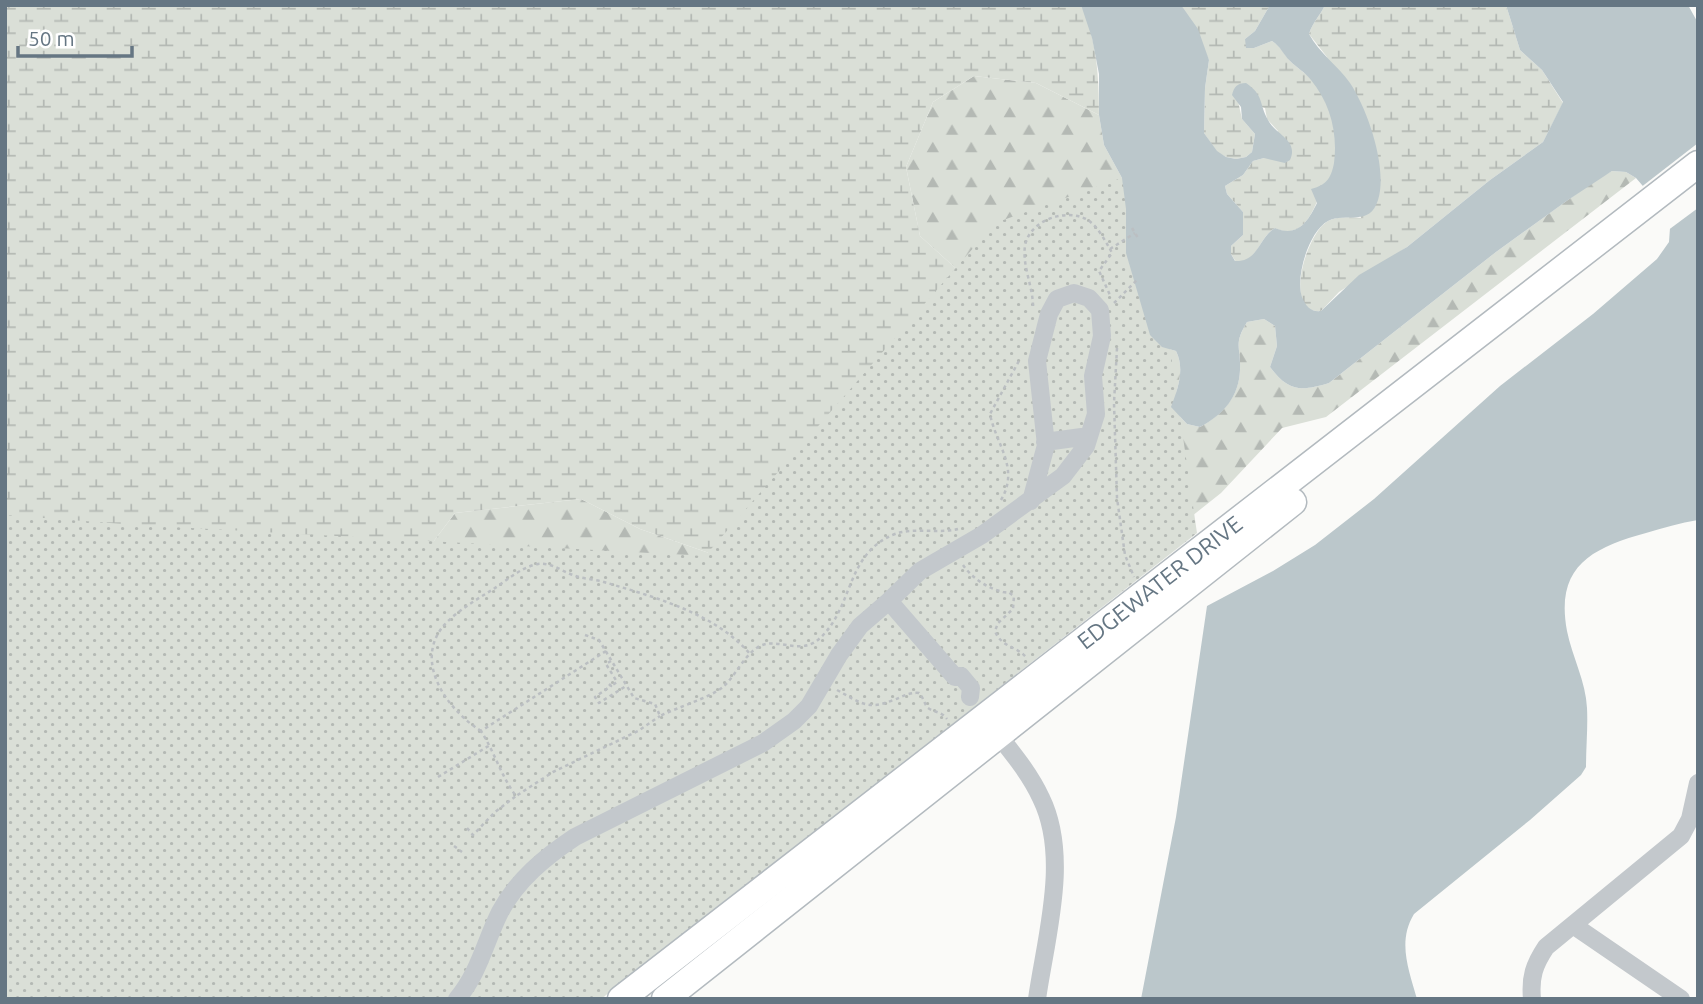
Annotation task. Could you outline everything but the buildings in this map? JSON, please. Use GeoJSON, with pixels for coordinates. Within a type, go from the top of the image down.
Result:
{"type":"FeatureCollection","features":[{"type":"Feature","properties":{"kind":"street","name":"EDGEWATER DRIVE"},"geometry":{"type":"LineString","coordinates":[[1633,223],[1698,164]]}},
{"type":"Feature","properties":{"kind":"street","name":"EDGEWATER DRIVE"},"geometry":{"type":"LineString","coordinates":[[621,999],[985,717],[1633,223],[1698,181]]}},
{"type":"Feature","properties":{"kind":"street"},"geometry":{"type":"LineString","coordinates":[[457,999],[477,970],[500,912],[522,880],[547,856],[575,837],[763,743],[794,721],[809,706],[860,626],[920,571],[955,551],[1031,501],[1063,477],[1086,446],[1096,414],[1093,376],[1102,336],[1100,310],[1089,298],[1074,293],[1057,299],[1049,314],[1037,361],[1045,443],[1031,501]]}},
{"type":"Feature","properties":{"kind":"street"},"geometry":{"type":"LineString","coordinates":[[1045,443],[1089,436]]}},
{"type":"Feature","properties":{"kind":"street"},"geometry":{"type":"LineString","coordinates":[[889,601],[955,677],[961,676],[971,688],[985,717],[1034,784],[1046,810],[1054,838],[1055,877],[1037,999]]}},
{"type":"Feature","properties":{"kind":"street","name":"EDGEWATER DRIVE"},"geometry":{"type":"LineString","coordinates":[[664,999],[985,717]]}},
{"type":"Feature","properties":{"kind":"street"},"geometry":{"type":"LineString","coordinates":[[1532,999],[1530,981],[1535,963],[1546,947],[1682,836],[1690,819],[1698,783]]}},
{"type":"Feature","properties":{"kind":"street"},"geometry":{"type":"LineString","coordinates":[[1573,925],[1681,999]]}},
{"type":"Feature","properties":{"kind":"path"},"geometry":{"type":"LineString","coordinates":[[1033,309],[1025,246],[1042,221],[1059,216],[1076,216],[1088,220],[1112,253],[1099,271],[1118,312]]}},
{"type":"Feature","properties":{"kind":"path"},"geometry":{"type":"LineString","coordinates":[[1132,228],[1138,238]]}},
{"type":"Feature","properties":{"kind":"path"},"geometry":{"type":"LineString","coordinates":[[1110,249],[1135,233]]}},
{"type":"Feature","properties":{"kind":"path"},"geometry":{"type":"LineString","coordinates":[[1114,303],[1138,279]]}},
{"type":"Feature","properties":{"kind":"path"},"geometry":{"type":"LineString","coordinates":[[1118,344],[1114,403],[1117,498],[1125,555],[1134,579]]}},
{"type":"Feature","properties":{"kind":"path"},"geometry":{"type":"LineString","coordinates":[[997,506],[1008,489],[1007,465],[990,414],[1023,354]]}},
{"type":"Feature","properties":{"kind":"path"},"geometry":{"type":"LineString","coordinates":[[467,828],[473,835],[495,812],[553,772],[629,735],[660,716],[721,688],[759,647],[768,643],[806,646],[818,640],[841,607],[861,560],[894,534],[965,527]]}},
{"type":"Feature","properties":{"kind":"path"},"geometry":{"type":"LineString","coordinates":[[955,551],[969,573],[981,583],[1014,596],[1013,610],[998,623],[995,631],[1001,642],[1021,652],[1029,660]]}},
{"type":"Feature","properties":{"kind":"path"},"geometry":{"type":"LineString","coordinates":[[516,796],[503,777],[481,731],[459,715],[439,687],[432,670],[434,645],[447,622],[528,566],[542,564],[560,568],[574,576],[600,581],[662,601],[710,621],[750,654]]}},
{"type":"Feature","properties":{"kind":"path"},"geometry":{"type":"LineString","coordinates":[[585,635],[599,640],[634,698],[655,704],[660,716]]}},
{"type":"Feature","properties":{"kind":"path"},"geometry":{"type":"LineString","coordinates":[[481,731],[606,651]]}},
{"type":"Feature","properties":{"kind":"path"},"geometry":{"type":"LineString","coordinates":[[611,660],[606,664],[618,682],[595,697],[599,703],[626,686]]}},
{"type":"Feature","properties":{"kind":"path"},"geometry":{"type":"LineString","coordinates":[[823,682],[864,706],[888,702],[908,694],[919,694],[931,710],[943,714],[949,722]]}},
{"type":"Feature","properties":{"kind":"path"},"geometry":{"type":"LineString","coordinates":[[438,777],[490,745]]}},
{"type":"Feature","properties":{"kind":"path"},"geometry":{"type":"LineString","coordinates":[[454,846],[462,852]]}},
{"type":"Feature","properties":{"kind":"green space"},"geometry":{"type":"Polygon","coordinates":[[[5,5],[1081,5],[1091,32],[1096,59],[1099,115],[1036,83],[974,76],[933,102],[906,167],[920,236],[972,283],[732,561],[640,529],[581,499],[455,513],[381,611],[5,679],[5,5]]]}},
{"type":"Feature","properties":{"kind":"green space"},"geometry":{"type":"Polygon","coordinates":[[[1181,5],[1270,5],[1255,31],[1245,39],[1254,48],[1272,41],[1278,46],[1316,85],[1333,122],[1335,164],[1311,215],[1300,227],[1293,230],[1275,228],[1269,232],[1254,254],[1244,261],[1236,262],[1231,254],[1231,246],[1243,235],[1243,212],[1227,194],[1225,186],[1243,175],[1253,161],[1264,158],[1278,131],[1267,119],[1265,108],[1238,101],[1242,119],[1255,134],[1252,152],[1246,157],[1236,159],[1217,152],[1204,133],[1209,60],[1181,5]]]}},
{"type":"Feature","properties":{"kind":"green space"},"geometry":{"type":"Polygon","coordinates":[[[1325,5],[1506,5],[1520,50],[1542,70],[1563,103],[1543,142],[1490,180],[1407,247],[1339,292],[1321,311],[1309,309],[1303,300],[1300,287],[1312,241],[1320,228],[1332,219],[1361,218],[1327,57],[1309,34],[1325,5]]]}},
{"type":"Feature","properties":{"kind":"green space"},"geometry":{"type":"Polygon","coordinates":[[[974,76],[1036,83],[1099,115],[1104,145],[1122,178],[1126,209],[1126,253],[1150,335],[1162,347],[1176,351],[1179,358],[1180,379],[1171,407],[1187,424],[1200,427],[1222,411],[1233,397],[1239,380],[1239,341],[1247,322],[1264,319],[1275,326],[1277,346],[1270,367],[1283,381],[1302,388],[1329,383],[1496,252],[1594,181],[1612,171],[1626,172],[1636,178],[1326,417],[1282,428],[1221,493],[1143,555],[1124,303],[1109,215],[1082,198],[1024,227],[1013,248],[1028,283],[1026,336],[999,379],[984,411],[1001,489],[971,516],[943,522],[901,519],[866,526],[840,569],[832,608],[803,639],[762,634],[608,573],[539,559],[504,567],[440,600],[418,640],[426,735],[445,775],[471,785],[507,872],[525,898],[545,889],[556,855],[604,817],[727,756],[762,776],[782,823],[758,855],[573,999],[5,999],[5,679],[25,687],[270,713],[364,739],[381,611],[455,513],[581,499],[640,529],[732,561],[925,412],[984,317],[972,283],[920,236],[906,167],[933,102],[974,76]]]}},
{"type":"Feature","properties":{"kind":"green space"},"geometry":{"type":"Polygon","coordinates":[[[1144,170],[1197,533],[601,999],[5,999],[5,515],[136,525],[705,556],[995,223],[1144,170]]]}},
{"type":"Feature","properties":{"kind":"shaded area"},"geometry":{"type":"Polygon","coordinates":[[[1081,5],[1181,5],[1198,29],[1209,60],[1204,133],[1217,151],[1236,159],[1246,157],[1252,152],[1255,134],[1242,119],[1241,107],[1232,95],[1236,86],[1243,83],[1256,92],[1268,120],[1289,143],[1292,153],[1290,160],[1285,163],[1264,158],[1253,161],[1243,175],[1225,186],[1227,194],[1243,212],[1243,235],[1231,246],[1235,261],[1254,254],[1269,232],[1275,228],[1290,231],[1306,221],[1317,203],[1311,189],[1324,183],[1329,177],[1335,152],[1328,108],[1311,80],[1272,41],[1246,48],[1245,39],[1255,31],[1270,5],[1325,5],[1309,34],[1357,95],[1378,156],[1380,187],[1378,200],[1369,213],[1328,221],[1315,234],[1305,255],[1300,288],[1307,306],[1317,311],[1321,311],[1359,275],[1407,247],[1490,180],[1543,142],[1563,102],[1542,70],[1520,50],[1506,5],[1688,5],[1698,23],[1698,520],[1659,529],[1609,546],[1581,564],[1572,576],[1565,609],[1569,640],[1586,698],[1586,767],[1581,775],[1530,820],[1414,914],[1405,946],[1417,999],[1141,999],[1176,817],[1207,606],[1315,545],[1374,499],[1500,386],[1593,314],[1657,259],[1669,242],[1670,228],[1636,178],[1626,172],[1612,171],[1496,252],[1329,383],[1302,388],[1283,381],[1270,367],[1277,346],[1275,326],[1264,319],[1247,322],[1239,341],[1239,380],[1233,397],[1223,411],[1200,427],[1187,424],[1171,407],[1180,379],[1179,358],[1176,351],[1162,347],[1150,335],[1126,253],[1126,209],[1122,178],[1104,145],[1099,115],[1099,74],[1092,38],[1081,5]]]}},
{"type":"Feature","properties":{"kind":"pier"},"geometry":{"type":"Polygon","coordinates":[[[1698,143],[1698,208],[1667,231],[1640,188],[1698,143]]]}}]}
